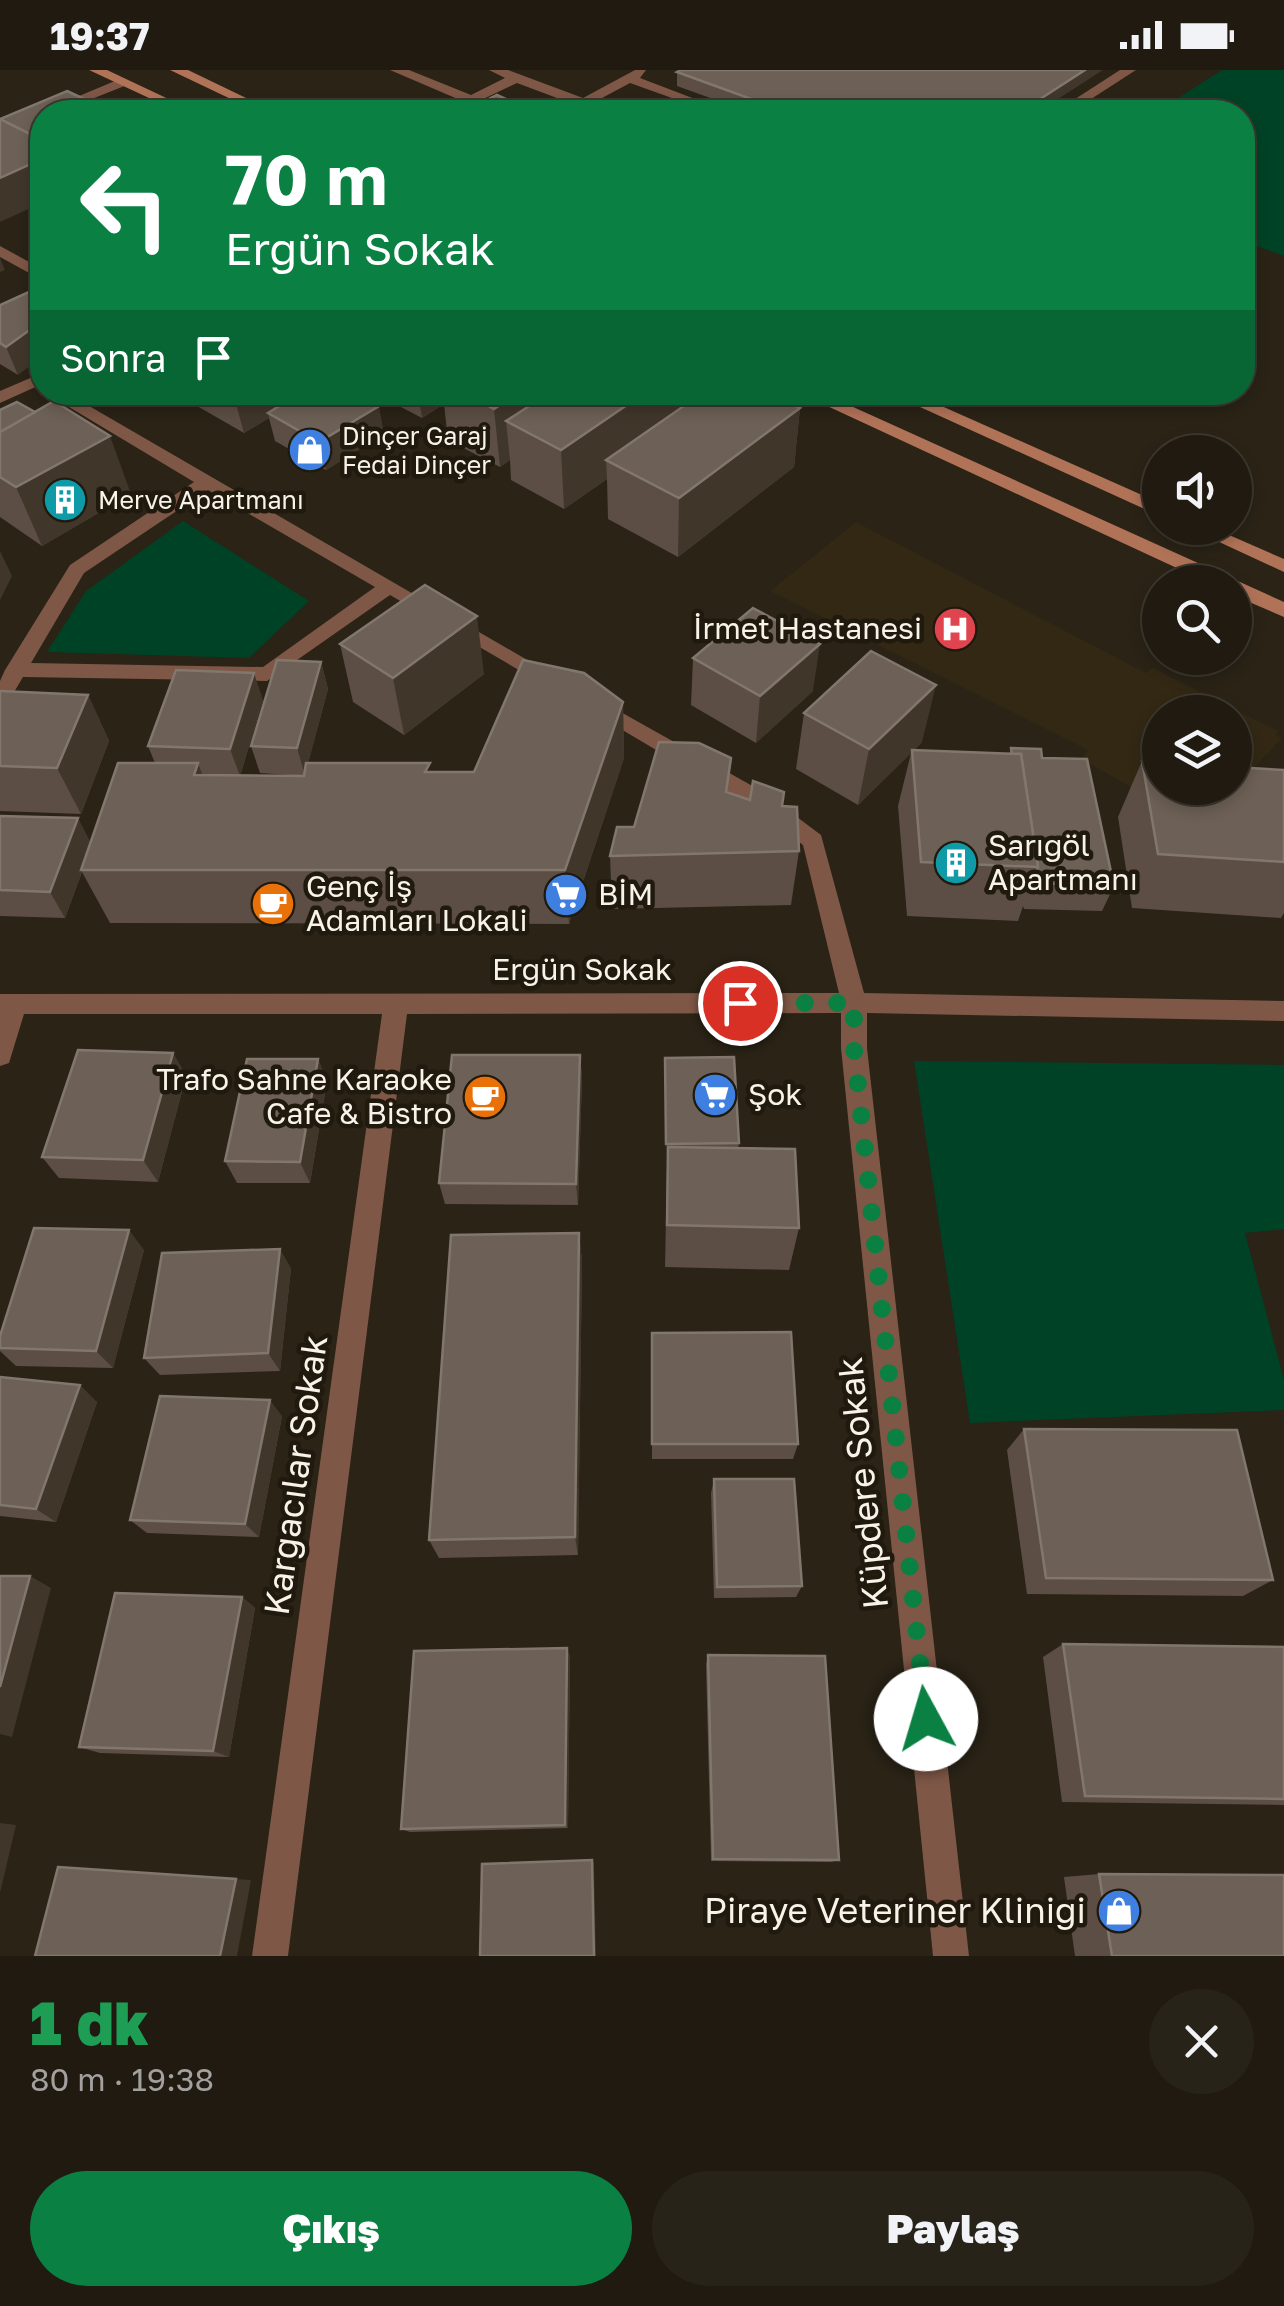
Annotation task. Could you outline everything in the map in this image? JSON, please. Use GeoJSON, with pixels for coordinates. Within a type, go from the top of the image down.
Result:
{"type":"FeatureCollection","features":[{"type":"Feature","properties":{"kind":"main road"},"geometry":{"type":"LineString","coordinates":[[96,70],[162,100]]}},
{"type":"Feature","properties":{"kind":"main road"},"geometry":{"type":"LineString","coordinates":[[177,70],[242,100]]}},
{"type":"Feature","properties":{"kind":"main road"},"geometry":{"type":"LineString","coordinates":[[834,405],[1186,565]]}},
{"type":"Feature","properties":{"kind":"main road"},"geometry":{"type":"LineString","coordinates":[[924,405],[1142,502]]}},
{"type":"Feature","properties":{"kind":"main road"},"geometry":{"type":"LineString","coordinates":[[1236,545],[1284,566]]}},
{"type":"Feature","properties":{"kind":"main road"},"geometry":{"type":"LineString","coordinates":[[1252,596],[1284,610]]}},
{"type":"Feature","properties":{"kind":"street"},"geometry":{"type":"LineString","coordinates":[[397,70],[472,100],[516,78]]}},
{"type":"Feature","properties":{"kind":"street"},"geometry":{"type":"LineString","coordinates":[[496,70],[573,100]]}},
{"type":"Feature","properties":{"kind":"street"},"geometry":{"type":"LineString","coordinates":[[590,100],[644,70]]}},
{"type":"Feature","properties":{"kind":"street"},"geometry":{"type":"LineString","coordinates":[[1081,100],[1130,70]]}},
{"type":"Feature","properties":{"kind":"street"},"geometry":{"type":"LineString","coordinates":[[629,78],[689,100]]}},
{"type":"Feature","properties":{"kind":"street"},"geometry":{"type":"LineString","coordinates":[[79,100],[122,82]]}},
{"type":"Feature","properties":{"kind":"street"},"geometry":{"type":"LineString","coordinates":[[0,251],[30,268]]}},
{"type":"Feature","properties":{"kind":"street"},"geometry":{"type":"LineString","coordinates":[[0,398],[30,389]]}},
{"type":"Feature","properties":{"kind":"street","name":"Küpdere Sokak"},"geometry":{"type":"LineString","coordinates":[[76,405],[757,799],[813,841],[854,1003],[856,1068],[951,1956]]}},
{"type":"Feature","properties":{"kind":"street"},"geometry":{"type":"LineString","coordinates":[[0,699],[77,569],[205,483]]}},
{"type":"Feature","properties":{"kind":"street"},"geometry":{"type":"LineString","coordinates":[[15,670],[267,674],[389,586]]}},
{"type":"Feature","properties":{"kind":"street","name":"Kargacılar Sokak"},"geometry":{"type":"LineString","coordinates":[[270,1956],[396,1003]]}},
{"type":"Feature","properties":{"kind":"street","name":"Ergün Sokak"},"geometry":{"type":"LineString","coordinates":[[7,1004],[854,1003],[1284,1011]]}},
{"type":"Feature","properties":{"kind":"street"},"geometry":{"type":"LineString","coordinates":[[0,1055],[7,1004]]}},
{"type":"Feature","properties":{"kind":"shaded area","name":"İrmet Hastanesi"},"geometry":{"type":"Polygon","coordinates":[[[856,522],[1142,671],[1142,675],[1167,675],[1207,695],[1142,695],[1142,793],[1081,759],[1088,750],[770,591],[856,522]]]}},
{"type":"Feature","properties":{"kind":"shaded area","name":"İrmet Hastanesi"},"geometry":{"type":"Polygon","coordinates":[[[1252,718],[1278,731],[1276,735],[1282,738],[1252,770],[1252,718]]]}},
{"type":"Feature","properties":{"kind":"green space"},"geometry":{"type":"Polygon","coordinates":[[[1222,70],[1284,70],[1284,256],[1255,245],[1255,100],[1175,100],[1222,70]]]}},
{"type":"Feature","properties":{"kind":"green space"},"geometry":{"type":"Polygon","coordinates":[[[183,521],[309,601],[249,658],[47,652],[86,591],[183,521]]]}},
{"type":"Feature","properties":{"kind":"green space"},"geometry":{"type":"Polygon","coordinates":[[[914,1061],[1284,1065],[1284,1229],[1245,1233],[1284,1380],[1284,1410],[970,1423],[914,1061]]]}},
{"type":"Feature","properties":{"kind":"building"},"geometry":{"type":"Polygon","coordinates":[[[1085,70],[1039,100],[754,100],[677,72],[1085,70]]]}},
{"type":"Feature","properties":{"kind":"building"},"geometry":{"type":"Polygon","coordinates":[[[67,91],[86,100],[45,100],[67,91]]]}},
{"type":"Feature","properties":{"kind":"building"},"geometry":{"type":"Polygon","coordinates":[[[30,106],[30,134],[0,119],[30,106]]]}},
{"type":"Feature","properties":{"kind":"building"},"geometry":{"type":"Polygon","coordinates":[[[0,119],[30,134],[30,164],[0,178],[0,119]]]}},
{"type":"Feature","properties":{"kind":"building"},"geometry":{"type":"Polygon","coordinates":[[[30,291],[30,330],[6,347],[0,343],[0,305],[30,291]]]}},
{"type":"Feature","properties":{"kind":"building"},"geometry":{"type":"Polygon","coordinates":[[[17,402],[35,412],[0,432],[0,410],[17,402]]]}},
{"type":"Feature","properties":{"kind":"building"},"geometry":{"type":"Polygon","coordinates":[[[47,405],[60,405],[110,436],[16,487],[0,477],[0,432],[47,405]]]}},
{"type":"Feature","properties":{"kind":"building"},"geometry":{"type":"Polygon","coordinates":[[[281,405],[379,406],[319,442],[268,413],[281,405]]]}},
{"type":"Feature","properties":{"kind":"building"},"geometry":{"type":"Polygon","coordinates":[[[531,405],[627,405],[561,450],[506,421],[531,405]]]}},
{"type":"Feature","properties":{"kind":"building"},"geometry":{"type":"Polygon","coordinates":[[[685,405],[800,408],[679,498],[606,460],[685,405]]]}},
{"type":"Feature","properties":{"kind":"building"},"geometry":{"type":"Polygon","coordinates":[[[425,585],[477,616],[393,678],[340,644],[425,585]]]}},
{"type":"Feature","properties":{"kind":"building"},"geometry":{"type":"Polygon","coordinates":[[[753,608],[820,644],[760,696],[693,658],[753,608]]]}},
{"type":"Feature","properties":{"kind":"building"},"geometry":{"type":"Polygon","coordinates":[[[871,651],[936,685],[869,749],[804,713],[871,651]]]}},
{"type":"Feature","properties":{"kind":"building"},"geometry":{"type":"Polygon","coordinates":[[[277,660],[321,662],[297,748],[251,746],[277,660]]]}},
{"type":"Feature","properties":{"kind":"building"},"geometry":{"type":"Polygon","coordinates":[[[523,660],[584,673],[623,702],[565,870],[81,870],[118,763],[198,763],[194,775],[304,776],[306,763],[430,763],[425,772],[474,772],[523,660]]]}},
{"type":"Feature","properties":{"kind":"building"},"geometry":{"type":"Polygon","coordinates":[[[176,670],[254,673],[230,749],[148,746],[176,670]]]}},
{"type":"Feature","properties":{"kind":"building"},"geometry":{"type":"Polygon","coordinates":[[[0,691],[88,695],[57,768],[0,766],[0,691]]]}},
{"type":"Feature","properties":{"kind":"building"},"geometry":{"type":"Polygon","coordinates":[[[659,742],[699,743],[731,758],[726,792],[750,800],[753,781],[784,792],[782,806],[797,807],[799,851],[610,856],[617,827],[634,827],[659,742]]]}},
{"type":"Feature","properties":{"kind":"building"},"geometry":{"type":"Polygon","coordinates":[[[1011,748],[1041,749],[1042,758],[1087,759],[1114,886],[1033,883],[1038,867],[1021,754],[1012,754],[1011,748]]]}},
{"type":"Feature","properties":{"kind":"building"},"geometry":{"type":"Polygon","coordinates":[[[912,750],[1021,754],[1038,867],[921,862],[912,750]]]}},
{"type":"Feature","properties":{"kind":"building"},"geometry":{"type":"Polygon","coordinates":[[[1252,768],[1284,770],[1284,862],[1158,854],[1150,805],[1252,805],[1252,768]]]}},
{"type":"Feature","properties":{"kind":"building"},"geometry":{"type":"Polygon","coordinates":[[[0,816],[78,818],[50,892],[0,890],[0,816]]]}},
{"type":"Feature","properties":{"kind":"building"},"geometry":{"type":"Polygon","coordinates":[[[78,1050],[173,1053],[143,1160],[42,1157],[78,1050]]]}},
{"type":"Feature","properties":{"kind":"building"},"geometry":{"type":"Polygon","coordinates":[[[452,1055],[580,1055],[576,1184],[439,1183],[452,1055]]]}},
{"type":"Feature","properties":{"kind":"building"},"geometry":{"type":"Polygon","coordinates":[[[734,1057],[739,1143],[666,1144],[665,1058],[734,1057]]]}},
{"type":"Feature","properties":{"kind":"building"},"geometry":{"type":"Polygon","coordinates":[[[247,1059],[318,1059],[300,1162],[225,1161],[247,1059]]]}},
{"type":"Feature","properties":{"kind":"building"},"geometry":{"type":"Polygon","coordinates":[[[668,1147],[795,1149],[799,1228],[667,1225],[668,1147]]]}},
{"type":"Feature","properties":{"kind":"building"},"geometry":{"type":"Polygon","coordinates":[[[34,1228],[129,1230],[96,1351],[0,1348],[0,1336],[34,1228]]]}},
{"type":"Feature","properties":{"kind":"building"},"geometry":{"type":"Polygon","coordinates":[[[579,1233],[575,1537],[429,1540],[451,1235],[579,1233]]]}},
{"type":"Feature","properties":{"kind":"building"},"geometry":{"type":"Polygon","coordinates":[[[280,1249],[268,1353],[144,1358],[162,1253],[280,1249]]]}},
{"type":"Feature","properties":{"kind":"building"},"geometry":{"type":"Polygon","coordinates":[[[791,1332],[798,1444],[652,1444],[652,1333],[791,1332]]]}},
{"type":"Feature","properties":{"kind":"building"},"geometry":{"type":"Polygon","coordinates":[[[0,1377],[80,1385],[36,1509],[0,1505],[0,1377]]]}},
{"type":"Feature","properties":{"kind":"building"},"geometry":{"type":"Polygon","coordinates":[[[160,1396],[270,1400],[245,1524],[130,1520],[160,1396]]]}},
{"type":"Feature","properties":{"kind":"building"},"geometry":{"type":"Polygon","coordinates":[[[1024,1429],[1237,1430],[1273,1580],[1046,1578],[1024,1429]]]}},
{"type":"Feature","properties":{"kind":"building"},"geometry":{"type":"Polygon","coordinates":[[[714,1479],[794,1479],[802,1586],[717,1587],[714,1479]]]}},
{"type":"Feature","properties":{"kind":"building"},"geometry":{"type":"Polygon","coordinates":[[[0,1576],[30,1576],[0,1687],[0,1576]]]}},
{"type":"Feature","properties":{"kind":"building"},"geometry":{"type":"Polygon","coordinates":[[[115,1593],[242,1597],[213,1751],[79,1747],[115,1593]]]}},
{"type":"Feature","properties":{"kind":"building"},"geometry":{"type":"Polygon","coordinates":[[[1063,1644],[1284,1647],[1284,1799],[1085,1796],[1063,1644]]]}},
{"type":"Feature","properties":{"kind":"building"},"geometry":{"type":"Polygon","coordinates":[[[567,1648],[565,1825],[401,1829],[414,1651],[567,1648]]]}},
{"type":"Feature","properties":{"kind":"building"},"geometry":{"type":"Polygon","coordinates":[[[708,1655],[825,1656],[839,1860],[713,1859],[708,1655]]]}},
{"type":"Feature","properties":{"kind":"building"},"geometry":{"type":"Polygon","coordinates":[[[592,1860],[594,1956],[480,1956],[482,1864],[592,1860]]]}},
{"type":"Feature","properties":{"kind":"building"},"geometry":{"type":"Polygon","coordinates":[[[58,1867],[236,1879],[220,1956],[35,1956],[58,1867]]]}},
{"type":"Feature","properties":{"kind":"building"},"geometry":{"type":"Polygon","coordinates":[[[1099,1874],[1284,1875],[1284,1956],[1112,1956],[1099,1874]]]}},
{"type":"Feature","properties":{"kind":"place","name":"Dinçer Garaj Fedai Dinçer"},"geometry":{"type":"Point","coordinates":[310,450]}},
{"type":"Feature","properties":{"kind":"place","name":"Merve Apartmanı"},"geometry":{"type":"Point","coordinates":[65,500]}},
{"type":"Feature","properties":{"kind":"place","name":"İrmet Hastanesi"},"geometry":{"type":"Point","coordinates":[955,629]}},
{"type":"Feature","properties":{"kind":"place","name":"Sarıgöl Apartmanı"},"geometry":{"type":"Point","coordinates":[956,863]}},
{"type":"Feature","properties":{"kind":"place","name":"BİM"},"geometry":{"type":"Point","coordinates":[566,895]}},
{"type":"Feature","properties":{"kind":"place","name":"Genç İş Adamları Lokali"},"geometry":{"type":"Point","coordinates":[273,904]}},
{"type":"Feature","properties":{"kind":"place","name":"Şok"},"geometry":{"type":"Point","coordinates":[715,1095]}},
{"type":"Feature","properties":{"kind":"place","name":"Trafo Sahne Karaoke Cafe & Bistro"},"geometry":{"type":"Point","coordinates":[485,1097]}},
{"type":"Feature","properties":{"kind":"place","name":"Piraye Veteriner Kliniği"},"geometry":{"type":"Point","coordinates":[1119,1911]}},
{"type":"Feature","properties":{"kind":"route"},"geometry":{"type":"LineString","coordinates":[[740,1003],[854,1003],[854,1048],[926,1719]]}}]}
